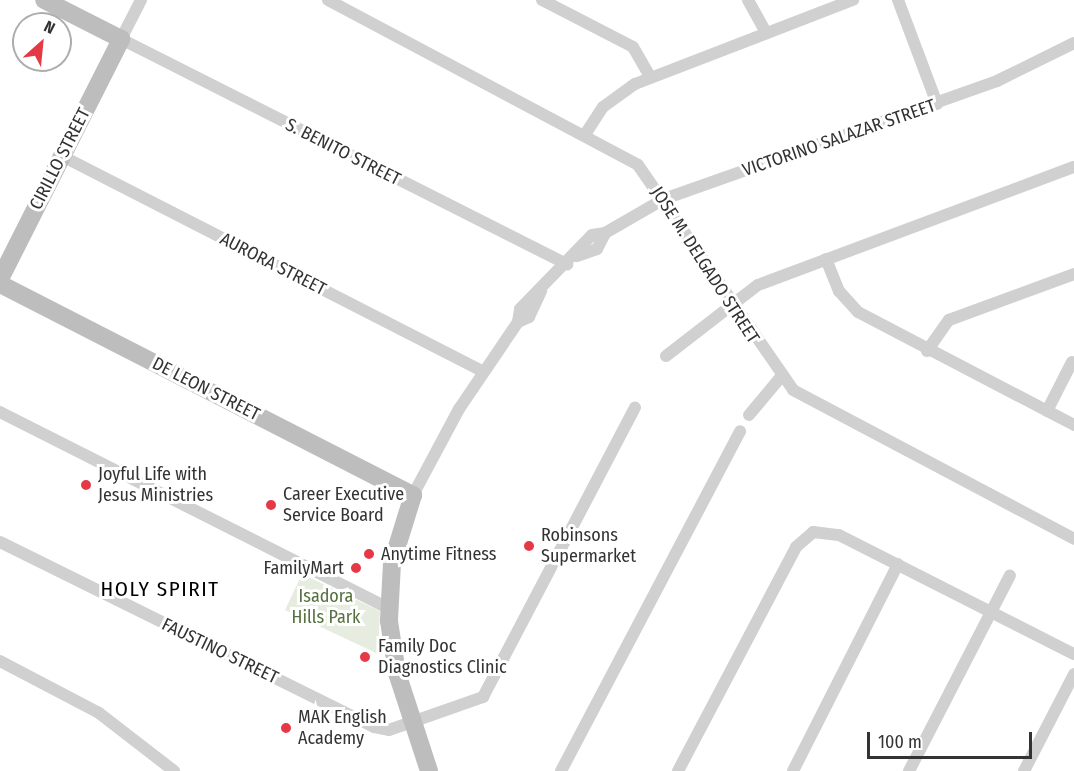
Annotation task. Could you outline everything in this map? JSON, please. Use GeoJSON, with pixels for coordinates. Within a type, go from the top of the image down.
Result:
{"type":"FeatureCollection","features":[{"type":"Feature","properties":{"kind":"main road"},"geometry":{"type":"LineString","coordinates":[[44,0],[121,39]]}},
{"type":"Feature","properties":{"kind":"main road","name":"CIRILLO STREET"},"geometry":{"type":"LineString","coordinates":[[0,281],[121,39]]}},
{"type":"Feature","properties":{"kind":"main road","name":"DE LEON STREET"},"geometry":{"type":"LineString","coordinates":[[0,281],[413,495]]}},
{"type":"Feature","properties":{"kind":"main road"},"geometry":{"type":"LineString","coordinates":[[413,495],[394,553],[388,608],[394,658],[411,723],[429,771]]}},
{"type":"Feature","properties":{"kind":"street"},"geometry":{"type":"LineString","coordinates":[[121,39],[141,0]]}},
{"type":"Feature","properties":{"kind":"street","name":"JOSE M. DELGADO STREET"},"geometry":{"type":"LineString","coordinates":[[328,0],[586,133],[638,165],[664,199],[729,303],[780,378],[809,402],[1074,539]]}},
{"type":"Feature","properties":{"kind":"street"},"geometry":{"type":"LineString","coordinates":[[542,0],[633,47],[650,77]]}},
{"type":"Feature","properties":{"kind":"street"},"geometry":{"type":"LineString","coordinates":[[748,0],[766,33]]}},
{"type":"Feature","properties":{"kind":"street"},"geometry":{"type":"LineString","coordinates":[[586,133],[615,96],[650,77],[853,0]]}},
{"type":"Feature","properties":{"kind":"street"},"geometry":{"type":"LineString","coordinates":[[898,0],[938,104]]}},
{"type":"Feature","properties":{"kind":"street","name":"S. BENITO STREET"},"geometry":{"type":"LineString","coordinates":[[121,39],[567,264]]}},
{"type":"Feature","properties":{"kind":"street","name":"VICTORINO SALAZAR STREET"},"geometry":{"type":"LineString","coordinates":[[413,495],[483,371],[518,322],[529,317],[541,291],[577,255],[588,238],[605,233],[664,199],[938,104],[1074,43]]}},
{"type":"Feature","properties":{"kind":"street","name":"AURORA STREET"},"geometry":{"type":"LineString","coordinates":[[62,156],[483,371]]}},
{"type":"Feature","properties":{"kind":"street"},"geometry":{"type":"LineString","coordinates":[[666,356],[729,303],[758,285],[1074,166]]}},
{"type":"Feature","properties":{"kind":"street"},"geometry":{"type":"LineString","coordinates":[[826,259],[847,303],[927,351],[1074,425]]}},
{"type":"Feature","properties":{"kind":"street"},"geometry":{"type":"LineString","coordinates":[[927,351],[949,320],[1074,274]]}},
{"type":"Feature","properties":{"kind":"street"},"geometry":{"type":"LineString","coordinates":[[1047,411],[1072,362]]}},
{"type":"Feature","properties":{"kind":"street"},"geometry":{"type":"LineString","coordinates":[[749,415],[780,378]]}},
{"type":"Feature","properties":{"kind":"street","name":"FAUSTINO STREET"},"geometry":{"type":"LineString","coordinates":[[0,542],[374,727],[389,729],[478,701],[488,691],[634,407]]}},
{"type":"Feature","properties":{"kind":"street"},"geometry":{"type":"LineString","coordinates":[[0,412],[388,608]]}},
{"type":"Feature","properties":{"kind":"street"},"geometry":{"type":"LineString","coordinates":[[561,771],[740,431]]}},
{"type":"Feature","properties":{"kind":"street"},"geometry":{"type":"LineString","coordinates":[[678,771],[796,547],[813,532],[839,535],[1074,654]]}},
{"type":"Feature","properties":{"kind":"street"},"geometry":{"type":"LineString","coordinates":[[793,771],[898,564]]}},
{"type":"Feature","properties":{"kind":"street"},"geometry":{"type":"LineString","coordinates":[[909,771],[1010,575]]}},
{"type":"Feature","properties":{"kind":"street"},"geometry":{"type":"LineString","coordinates":[[0,662],[99,713],[174,771]]}},
{"type":"Feature","properties":{"kind":"street"},"geometry":{"type":"LineString","coordinates":[[1024,771],[1074,674]]}},
{"type":"Feature","properties":{"kind":"green space","name":"Isadora Hills Park"},"geometry":{"type":"Polygon","coordinates":[[[302,574],[380,611],[378,654],[285,610],[302,574]]]}},
{"type":"Feature","properties":{"kind":"place","name":"Joyful Life with Jesus Ministries"},"geometry":{"type":"Point","coordinates":[86,485]}},
{"type":"Feature","properties":{"kind":"place","name":"Career Executive Service Board"},"geometry":{"type":"Point","coordinates":[271,505]}},
{"type":"Feature","properties":{"kind":"place","name":"Robinsons Supermarket"},"geometry":{"type":"Point","coordinates":[529,546]}},
{"type":"Feature","properties":{"kind":"place","name":"Anytime Fitness"},"geometry":{"type":"Point","coordinates":[369,554]}},
{"type":"Feature","properties":{"kind":"place","name":"FamilyMart"},"geometry":{"type":"Point","coordinates":[356,568]}},
{"type":"Feature","properties":{"kind":"place","name":"Family Doc Diagnostics Clinic"},"geometry":{"type":"Point","coordinates":[365,657]}},
{"type":"Feature","properties":{"kind":"place","name":"MAK English Academy"},"geometry":{"type":"Point","coordinates":[286,728]}},
{"type":"Feature","properties":{"kind":"district","name":"HOLY SPIRIT"},"geometry":{"type":"Point","coordinates":[160,589]}}]}
